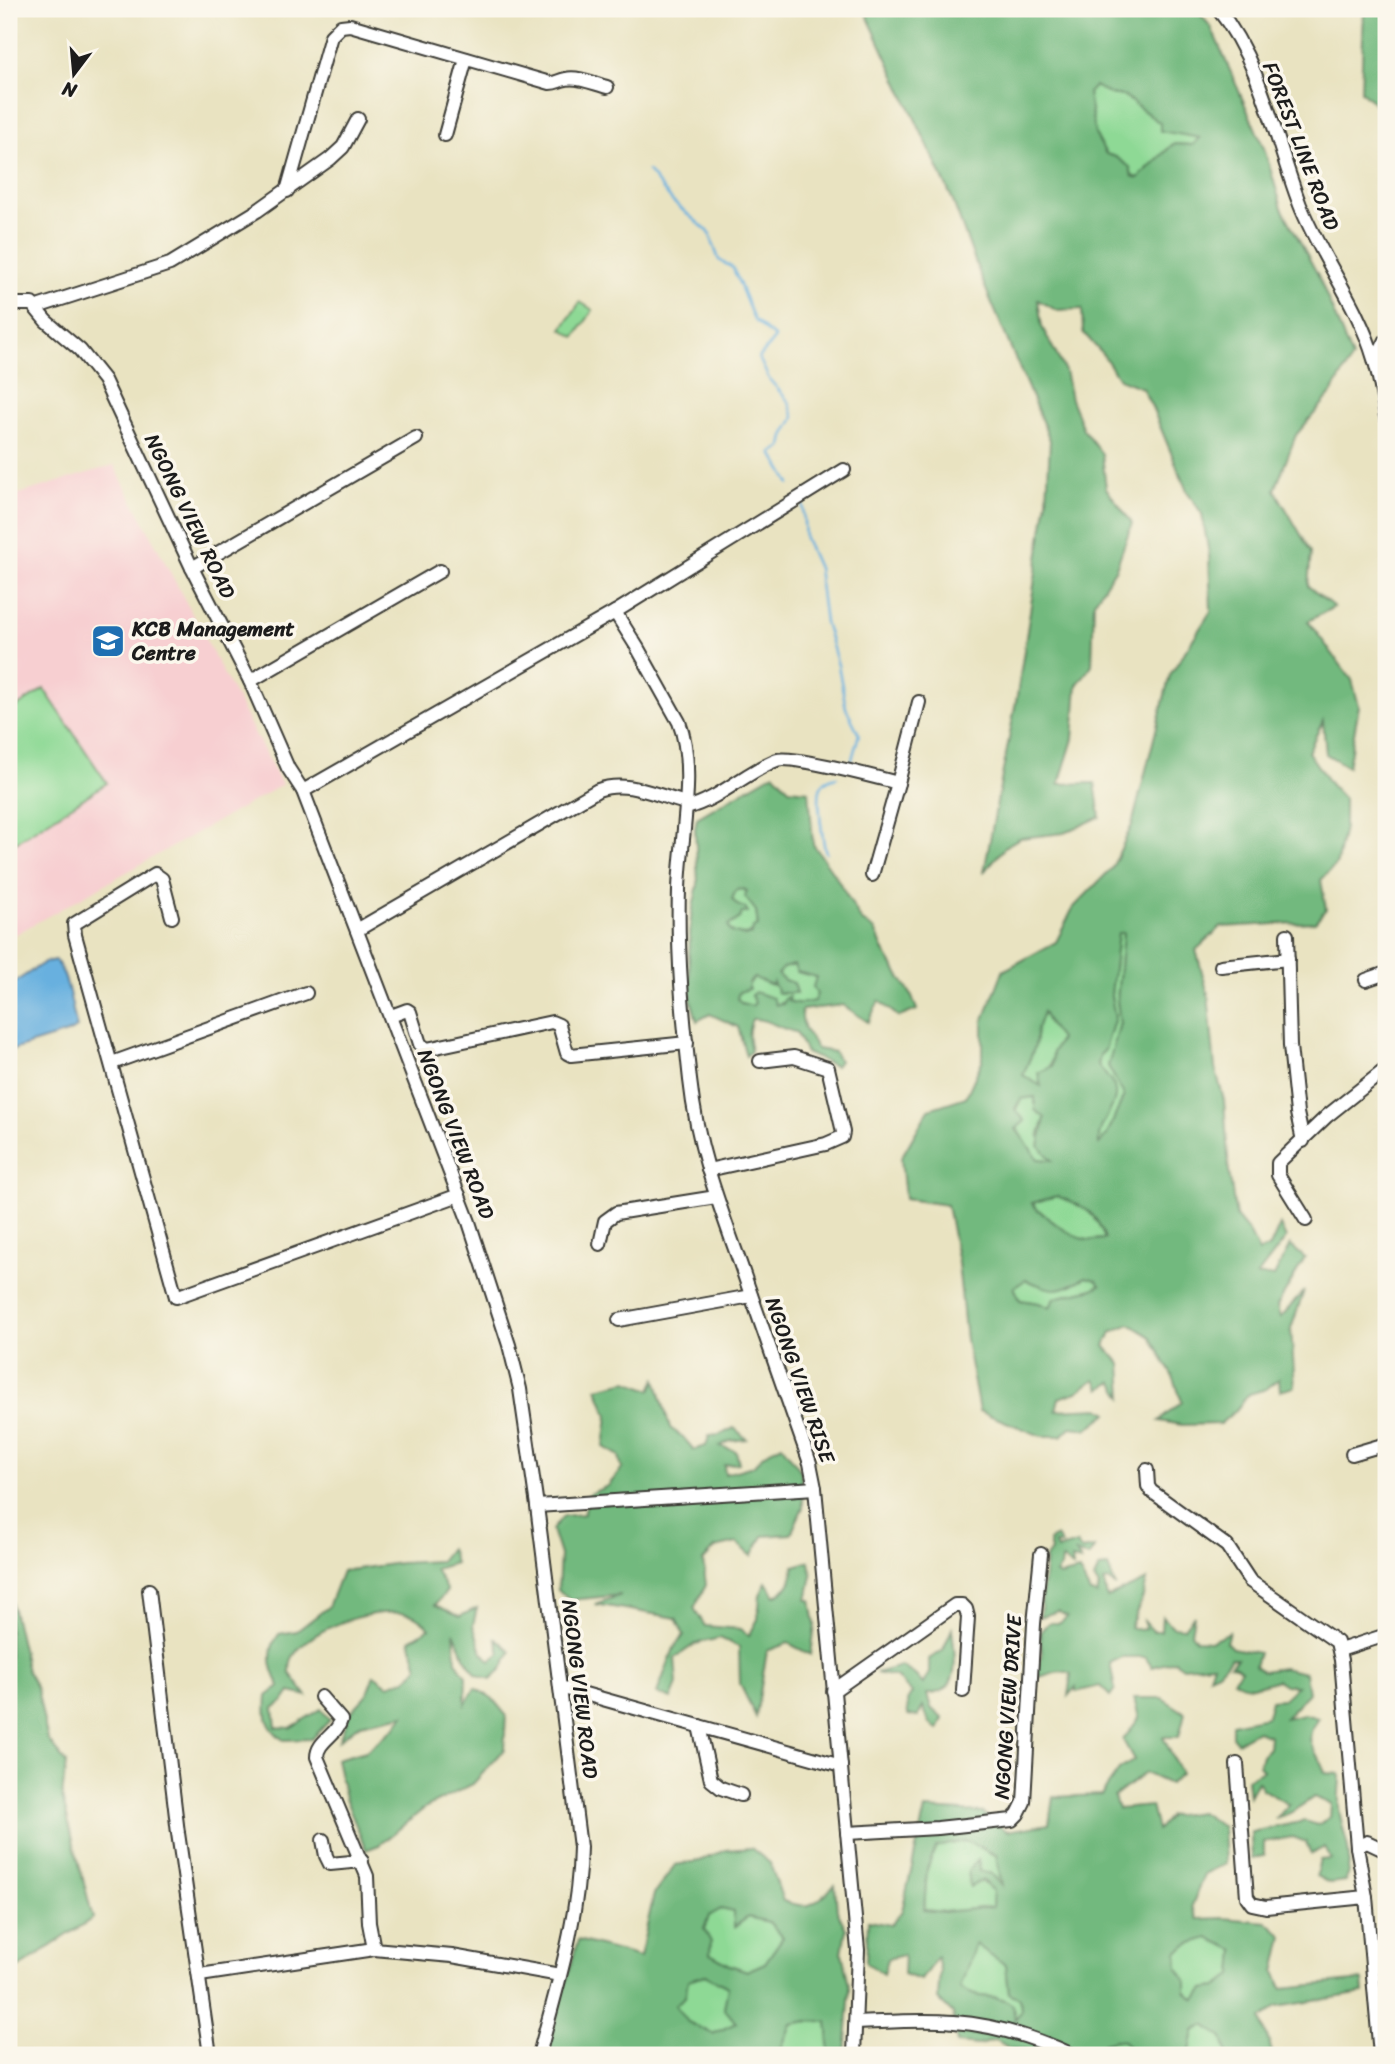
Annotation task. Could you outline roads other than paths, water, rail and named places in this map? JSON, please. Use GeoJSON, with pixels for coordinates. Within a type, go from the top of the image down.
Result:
{"type":"FeatureCollection","features":[{"type":"Feature","properties":{"kind":"street","name":"FOREST LINE ROAD"},"geometry":{"type":"LineString","coordinates":[[1218,9],[1238,40],[1255,76],[1301,207],[1354,312],[1375,362],[1386,417]]}},
{"type":"Feature","properties":{"kind":"street"},"geometry":{"type":"LineString","coordinates":[[287,191],[331,36],[341,26],[350,25],[550,83],[575,79],[607,87]]}},
{"type":"Feature","properties":{"kind":"street"},"geometry":{"type":"LineString","coordinates":[[445,135],[466,59]]}},
{"type":"Feature","properties":{"kind":"street"},"geometry":{"type":"LineString","coordinates":[[9,304],[36,305],[170,264],[287,191],[343,147],[358,119]]}},
{"type":"Feature","properties":{"kind":"street","name":"NGONG VIEW ROAD"},"geometry":{"type":"LineString","coordinates":[[36,305],[46,321],[80,349],[104,380],[192,568],[250,681],[288,768],[303,791],[459,1195],[484,1265],[514,1366],[537,1506],[580,1847],[579,1889],[575,1914],[539,2055]]}},
{"type":"Feature","properties":{"kind":"street"},"geometry":{"type":"LineString","coordinates":[[1375,362],[1386,340]]}},
{"type":"Feature","properties":{"kind":"street"},"geometry":{"type":"LineString","coordinates":[[192,568],[416,438]]}},
{"type":"Feature","properties":{"kind":"street"},"geometry":{"type":"LineString","coordinates":[[303,791],[615,612],[844,470]]}},
{"type":"Feature","properties":{"kind":"street"},"geometry":{"type":"LineString","coordinates":[[250,681],[440,570]]}},
{"type":"Feature","properties":{"kind":"street","name":"NGONG VIEW RISE"},"geometry":{"type":"LineString","coordinates":[[615,612],[684,734],[686,806],[679,888],[678,945],[695,1127],[716,1197],[810,1463],[815,1488],[858,1950],[854,2055]]}},
{"type":"Feature","properties":{"kind":"street"},"geometry":{"type":"LineString","coordinates":[[872,875],[919,702]]}},
{"type":"Feature","properties":{"kind":"street"},"geometry":{"type":"LineString","coordinates":[[357,930],[608,786],[625,786],[686,806],[783,759],[898,783]]}},
{"type":"Feature","properties":{"kind":"street"},"geometry":{"type":"LineString","coordinates":[[172,917],[162,879],[155,874],[74,924],[176,1297],[459,1195]]}},
{"type":"Feature","properties":{"kind":"street"},"geometry":{"type":"LineString","coordinates":[[1287,935],[1290,1046],[1297,1113],[1303,1141]]}},
{"type":"Feature","properties":{"kind":"street"},"geometry":{"type":"LineString","coordinates":[[1221,966],[1288,959]]}},
{"type":"Feature","properties":{"kind":"street"},"geometry":{"type":"LineString","coordinates":[[1366,980],[1386,973]]}},
{"type":"Feature","properties":{"kind":"street"},"geometry":{"type":"LineString","coordinates":[[112,1063],[306,993]]}},
{"type":"Feature","properties":{"kind":"street"},"geometry":{"type":"LineString","coordinates":[[391,1016],[407,1010],[410,1012],[420,1044],[427,1049],[552,1022],[559,1025],[567,1053],[571,1055],[687,1044]]}},
{"type":"Feature","properties":{"kind":"street"},"geometry":{"type":"LineString","coordinates":[[708,1170],[826,1144],[842,1137],[841,1120],[828,1068],[794,1057],[760,1061]]}},
{"type":"Feature","properties":{"kind":"street"},"geometry":{"type":"LineString","coordinates":[[1306,1220],[1286,1189],[1277,1168],[1278,1163],[1327,1116],[1386,1069]]}},
{"type":"Feature","properties":{"kind":"street"},"geometry":{"type":"LineString","coordinates":[[600,1244],[605,1221],[610,1215],[716,1197]]}},
{"type":"Feature","properties":{"kind":"street"},"geometry":{"type":"LineString","coordinates":[[620,1320],[751,1296]]}},
{"type":"Feature","properties":{"kind":"street"},"geometry":{"type":"LineString","coordinates":[[1352,1454],[1386,1444]]}},
{"type":"Feature","properties":{"kind":"street"},"geometry":{"type":"LineString","coordinates":[[1147,1470],[1151,1491],[1227,1546],[1250,1581],[1337,1642],[1340,1650],[1357,1847],[1366,1897],[1380,2055]]}},
{"type":"Feature","properties":{"kind":"street"},"geometry":{"type":"LineString","coordinates":[[537,1506],[815,1488]]}},
{"type":"Feature","properties":{"kind":"street","name":"NGONG VIEW DRIVE"},"geometry":{"type":"LineString","coordinates":[[847,1833],[981,1824],[1012,1820],[1018,1814],[1024,1802],[1034,1624],[1041,1554]]}},
{"type":"Feature","properties":{"kind":"street"},"geometry":{"type":"LineString","coordinates":[[149,1590],[178,1833],[210,2055]]}},
{"type":"Feature","properties":{"kind":"street"},"geometry":{"type":"LineString","coordinates":[[833,1691],[955,1605],[962,1605],[968,1618],[963,1691]]}},
{"type":"Feature","properties":{"kind":"street"},"geometry":{"type":"LineString","coordinates":[[1340,1650],[1386,1635]]}},
{"type":"Feature","properties":{"kind":"street"},"geometry":{"type":"LineString","coordinates":[[559,1687],[841,1766]]}},
{"type":"Feature","properties":{"kind":"street"},"geometry":{"type":"LineString","coordinates":[[321,1697],[341,1720],[337,1729],[320,1746],[317,1758],[367,1876],[369,1923],[374,1949]]}},
{"type":"Feature","properties":{"kind":"street"},"geometry":{"type":"LineString","coordinates":[[699,1727],[711,1780],[720,1788],[741,1795]]}},
{"type":"Feature","properties":{"kind":"street"},"geometry":{"type":"LineString","coordinates":[[1237,1764],[1247,1897],[1252,1904],[1266,1908],[1366,1897]]}},
{"type":"Feature","properties":{"kind":"street"},"geometry":{"type":"LineString","coordinates":[[323,1840],[330,1864],[362,1861]]}},
{"type":"Feature","properties":{"kind":"street"},"geometry":{"type":"LineString","coordinates":[[1357,1847],[1367,1843],[1386,1850]]}},
{"type":"Feature","properties":{"kind":"street"},"geometry":{"type":"LineString","coordinates":[[200,1975],[374,1949],[452,1956],[560,1975]]}},
{"type":"Feature","properties":{"kind":"street"},"geometry":{"type":"LineString","coordinates":[[857,2023],[954,2022],[1011,2032],[1045,2042],[1073,2055]]}},
{"type":"Feature","properties":{"kind":"water"},"geometry":{"type":"Polygon","coordinates":[[[55,960],[66,982],[77,1028],[9,1051],[9,986],[45,962],[55,960]]]}},
{"type":"Feature","properties":{"kind":"waterway"},"geometry":{"type":"LineString","coordinates":[[648,171],[673,202],[709,232],[719,260],[733,268],[754,320],[775,338],[759,358],[769,379],[789,402],[794,418],[784,436],[782,447],[772,453],[790,484]]}},
{"type":"Feature","properties":{"kind":"waterway"},"geometry":{"type":"LineString","coordinates":[[803,505],[805,539],[818,568],[825,622],[838,665],[846,708],[859,734],[851,763]]}},
{"type":"Feature","properties":{"kind":"waterway"},"geometry":{"type":"LineString","coordinates":[[826,853],[819,795],[823,785],[837,777]]}},
{"type":"Feature","properties":{"kind":"place","name":"KCB Management Centre"},"geometry":{"type":"Point","coordinates":[108,641]}}]}
